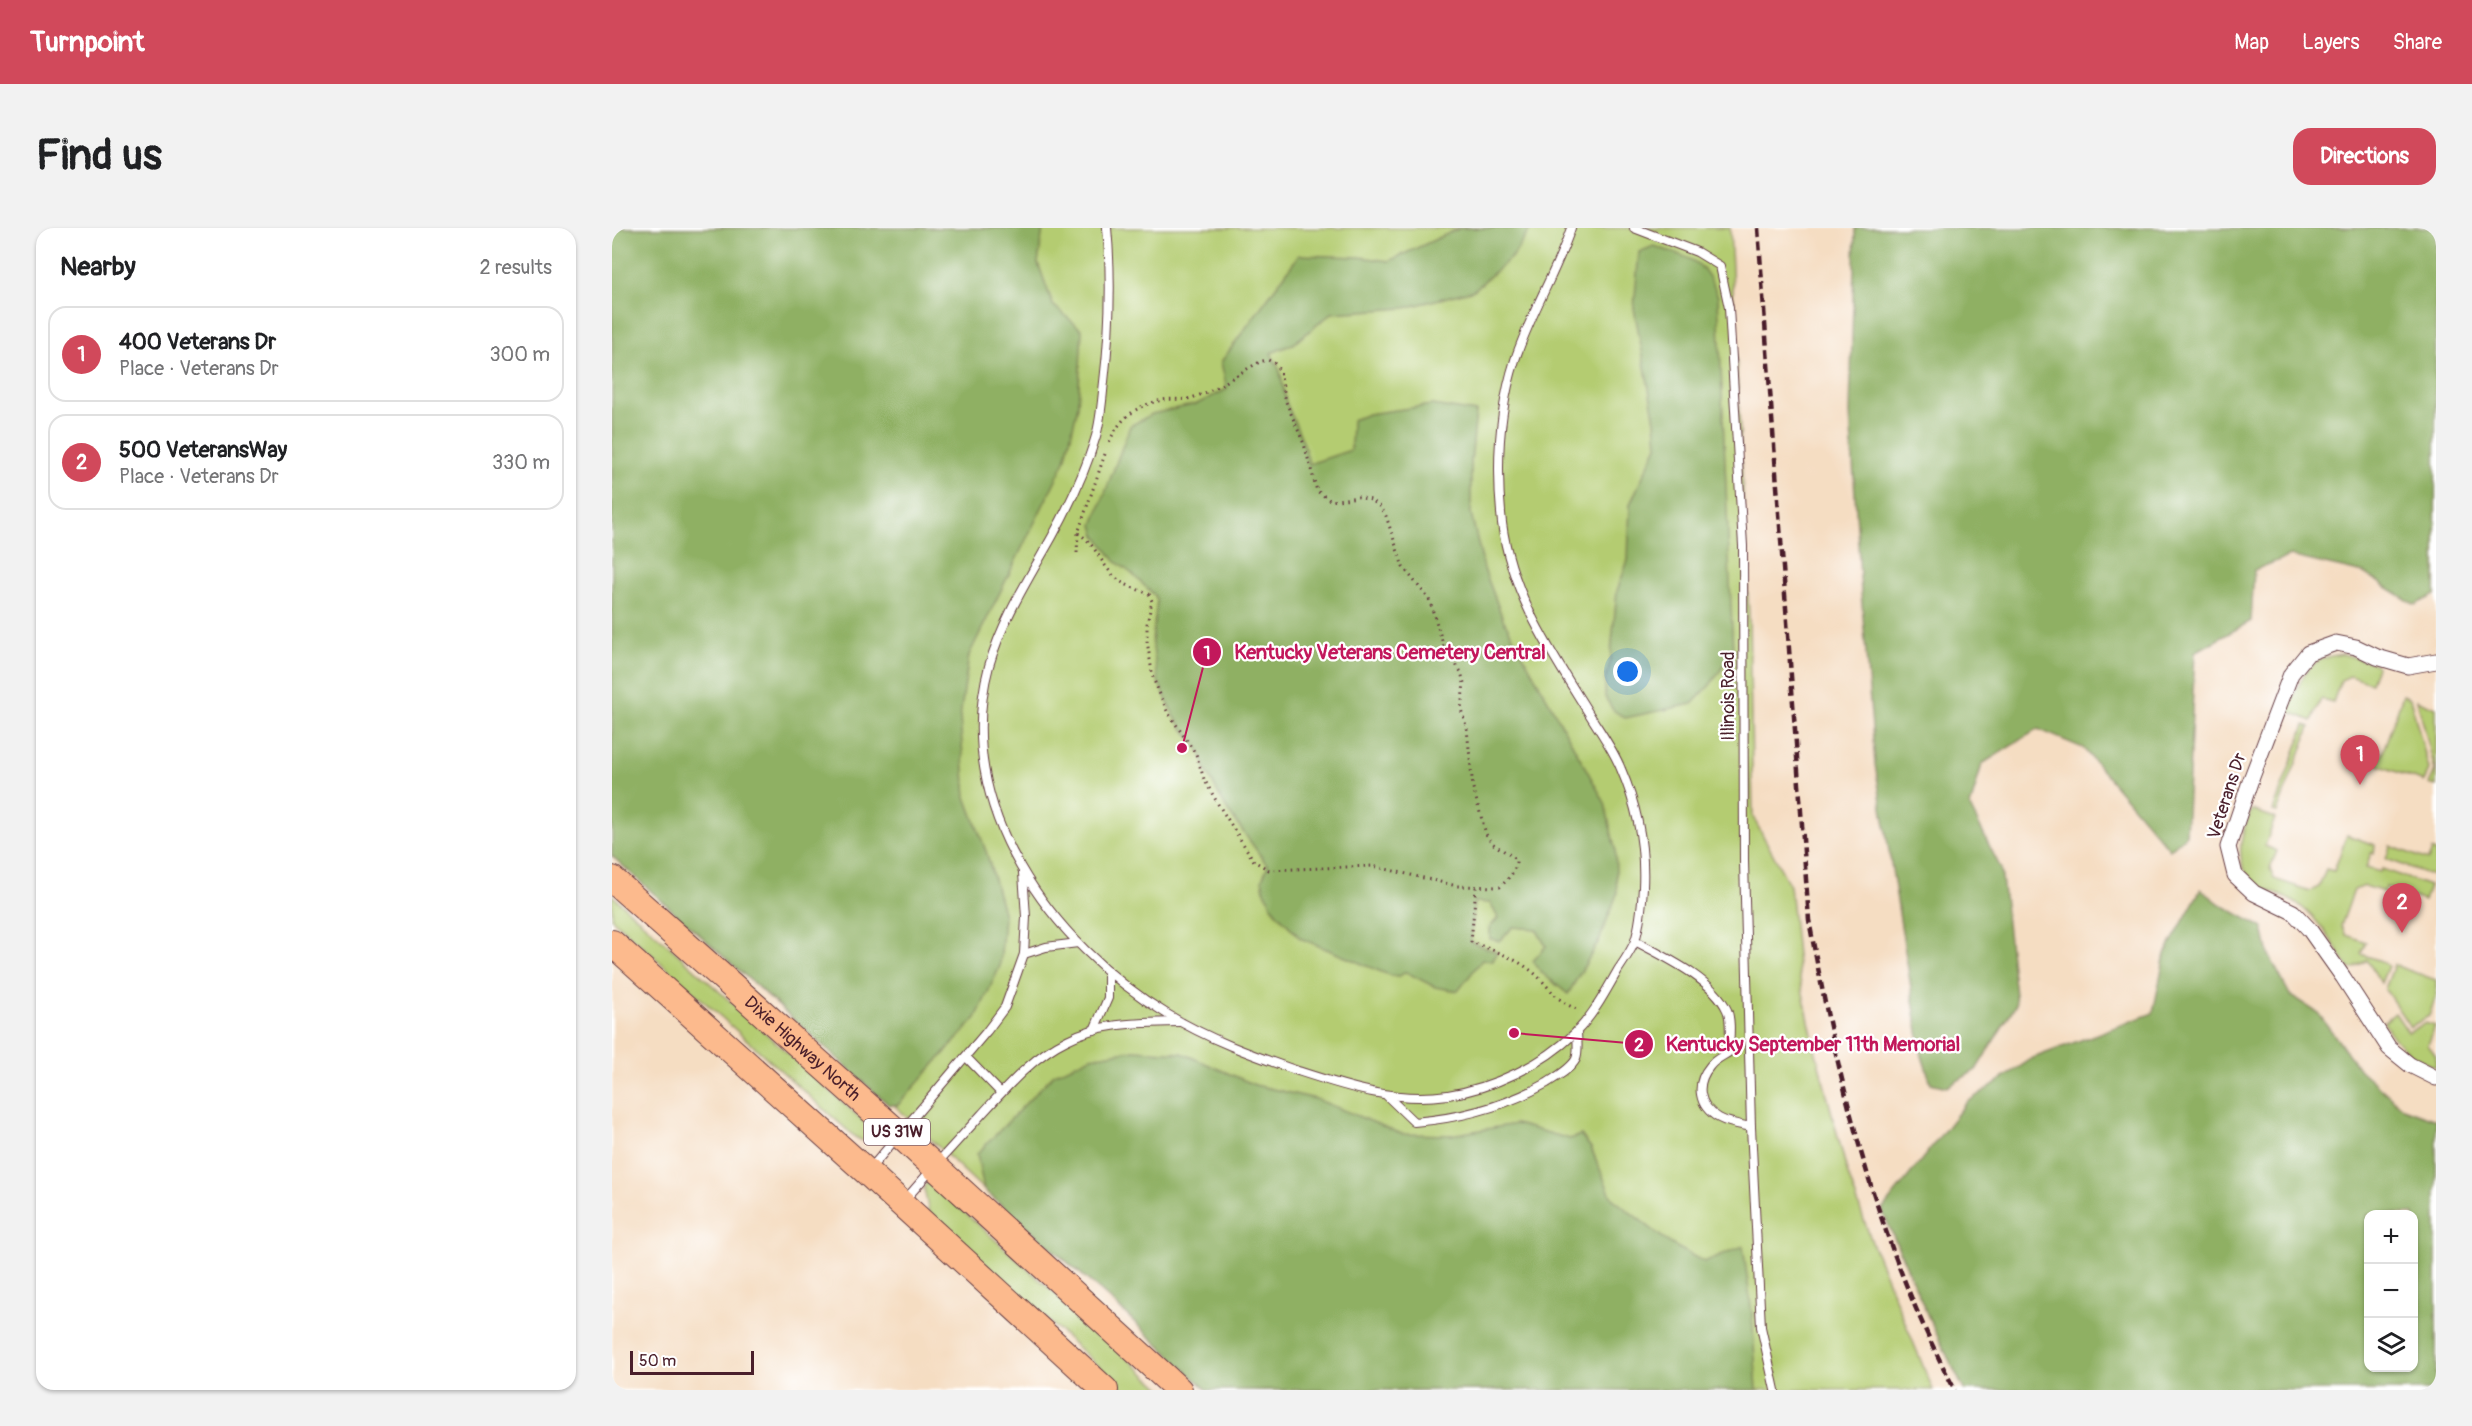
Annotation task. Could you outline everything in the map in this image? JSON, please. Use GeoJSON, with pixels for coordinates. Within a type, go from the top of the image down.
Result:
{"type":"FeatureCollection","features":[{"type":"Feature","properties":{"kind":"highway","name":"Dixie Highway North"},"geometry":{"type":"LineString","coordinates":[[612,879],[900,1134],[1179,1390]]}},
{"type":"Feature","properties":{"kind":"highway","name":"US 31W"},"geometry":{"type":"LineString","coordinates":[[612,943],[1106,1390]]}},
{"type":"Feature","properties":{"kind":"street","name":"Veterans Dr"},"geometry":{"type":"LineString","coordinates":[[2436,661],[2408,666],[2377,657],[2356,647],[2336,643],[2308,653],[2292,674],[2250,782],[2228,847],[2235,875],[2254,893],[2293,912],[2309,929],[2389,1048],[2410,1065],[2436,1078]]}},
{"type":"Feature","properties":{"kind":"lane"},"geometry":{"type":"LineString","coordinates":[[1107,228],[1111,269],[1109,341],[1097,434],[1056,530],[1009,617],[990,663],[982,703],[981,744],[989,794],[1011,851],[1044,903],[1078,943],[1131,990],[1181,1022],[1250,1055],[1350,1088],[1387,1096],[1412,1098],[1449,1095],[1488,1085],[1520,1071],[1550,1053],[1577,1031],[1604,996],[1635,941],[1642,895],[1644,855],[1636,812],[1620,764],[1536,628],[1510,563],[1503,526],[1498,448],[1504,405],[1516,357],[1559,263],[1571,228]]}},
{"type":"Feature","properties":{"kind":"lane","name":"Illinois Road"},"geometry":{"type":"LineString","coordinates":[[1634,228],[1697,252],[1720,266],[1729,308],[1743,546],[1744,861],[1751,1127],[1761,1327],[1775,1390]]}},
{"type":"Feature","properties":{"kind":"lane"},"geometry":{"type":"LineString","coordinates":[[867,1172],[966,1057],[1005,1007],[1024,954],[1026,917],[1023,872]]}},
{"type":"Feature","properties":{"kind":"lane"},"geometry":{"type":"LineString","coordinates":[[1635,941],[1684,968],[1708,985],[1728,1011],[1729,1052],[1711,1064],[1701,1080],[1700,1096],[1706,1107],[1720,1119],[1751,1127]]}},
{"type":"Feature","properties":{"kind":"lane"},"geometry":{"type":"LineString","coordinates":[[1024,954],[1046,946],[1078,943]]}},
{"type":"Feature","properties":{"kind":"lane"},"geometry":{"type":"LineString","coordinates":[[1094,1029],[1108,998],[1108,971]]}},
{"type":"Feature","properties":{"kind":"lane"},"geometry":{"type":"LineString","coordinates":[[901,1204],[1001,1093],[1026,1067],[1046,1052],[1068,1039],[1094,1029],[1118,1024],[1181,1022]]}},
{"type":"Feature","properties":{"kind":"lane"},"geometry":{"type":"LineString","coordinates":[[1387,1096],[1414,1122],[1450,1119],[1479,1113],[1532,1091],[1570,1066],[1576,1059],[1577,1031]]}},
{"type":"Feature","properties":{"kind":"lane"},"geometry":{"type":"LineString","coordinates":[[966,1057],[1001,1093]]}},
{"type":"Feature","properties":{"kind":"path"},"geometry":{"type":"LineString","coordinates":[[1077,553],[1078,533],[1108,444],[1116,427],[1127,415],[1145,405],[1163,400],[1191,398],[1262,361],[1268,360],[1274,363],[1280,371],[1286,402],[1304,444],[1317,491],[1331,501],[1358,496],[1371,500],[1381,507],[1403,567],[1429,599],[1444,647],[1461,672],[1464,683],[1461,709],[1467,729],[1473,788],[1486,834],[1492,843],[1512,854],[1516,859],[1517,865],[1510,876],[1500,887],[1457,886],[1373,866],[1269,870],[1254,861],[1204,779],[1196,754],[1167,711],[1153,678],[1147,641],[1147,624],[1152,601],[1149,594],[1129,586],[1114,576],[1089,540],[1078,533]]}},
{"type":"Feature","properties":{"kind":"path"},"geometry":{"type":"LineString","coordinates":[[1476,886],[1471,942],[1510,957],[1533,973],[1566,1006],[1590,1013]]}},
{"type":"Feature","properties":{"kind":"green space"},"geometry":{"type":"Polygon","coordinates":[[[612,228],[1730,228],[1749,616],[1753,817],[1790,886],[1799,975],[1816,1053],[1848,1175],[1873,1245],[1933,1390],[1207,1390],[1110,1299],[984,1190],[894,1105],[889,1105],[612,856],[612,228]]]}},
{"type":"Feature","properties":{"kind":"green space"},"geometry":{"type":"Polygon","coordinates":[[[612,228],[1043,228],[1038,263],[1053,305],[1082,330],[1078,406],[1065,461],[969,655],[960,717],[966,797],[987,854],[1004,916],[1000,966],[976,1018],[898,1105],[889,1105],[612,856],[612,228]]]}},
{"type":"Feature","properties":{"kind":"green space"},"geometry":{"type":"Polygon","coordinates":[[[1460,228],[1531,228],[1514,255],[1474,290],[1405,308],[1332,313],[1293,344],[1271,353],[1280,371],[1286,402],[1304,444],[1309,464],[1351,450],[1352,420],[1368,414],[1432,405],[1476,412],[1471,462],[1471,513],[1484,569],[1503,619],[1605,803],[1615,849],[1617,894],[1599,941],[1568,994],[1542,973],[1533,961],[1546,946],[1536,929],[1513,927],[1500,941],[1490,939],[1490,927],[1498,918],[1490,903],[1474,902],[1471,942],[1497,952],[1493,961],[1482,960],[1458,991],[1435,987],[1406,972],[1397,977],[1384,973],[1300,938],[1275,911],[1264,890],[1262,879],[1268,866],[1226,808],[1206,770],[1199,750],[1174,716],[1158,681],[1152,641],[1157,601],[1154,595],[1115,561],[1096,535],[1093,525],[1130,426],[1152,414],[1197,404],[1227,389],[1221,362],[1299,255],[1360,257],[1389,261],[1460,228]]]}},
{"type":"Feature","properties":{"kind":"green space"},"geometry":{"type":"Polygon","coordinates":[[[1855,228],[2436,228],[2435,595],[2415,605],[2364,573],[2290,556],[2254,570],[2251,621],[2195,652],[2186,835],[2170,850],[2083,748],[2038,729],[1982,764],[1970,807],[2001,869],[2016,1004],[1976,1070],[1947,1087],[1931,1083],[1922,1056],[1875,764],[1850,413],[1855,228]]]}},
{"type":"Feature","properties":{"kind":"green space"},"geometry":{"type":"Polygon","coordinates":[[[1654,246],[1687,258],[1702,267],[1708,274],[1718,297],[1733,653],[1710,685],[1692,704],[1625,718],[1613,710],[1605,697],[1605,680],[1610,663],[1617,591],[1628,560],[1630,504],[1657,446],[1655,421],[1634,308],[1639,252],[1654,246]]]}},
{"type":"Feature","properties":{"kind":"green space"},"geometry":{"type":"Polygon","coordinates":[[[2343,654],[2376,664],[2371,683],[2350,676],[2341,680],[2333,702],[2321,699],[2312,721],[2290,712],[2297,688],[2307,671],[2321,660],[2343,654]]]}},
{"type":"Feature","properties":{"kind":"green space"},"geometry":{"type":"Polygon","coordinates":[[[2403,695],[2410,698],[2429,769],[2424,782],[2378,765],[2403,695]]]}},
{"type":"Feature","properties":{"kind":"green space"},"geometry":{"type":"Polygon","coordinates":[[[2417,700],[2436,708],[2436,786],[2429,784],[2435,770],[2417,700]]]}},
{"type":"Feature","properties":{"kind":"green space"},"geometry":{"type":"Polygon","coordinates":[[[2305,725],[2310,727],[2277,812],[2273,811],[2305,725]]]}},
{"type":"Feature","properties":{"kind":"green space"},"geometry":{"type":"Polygon","coordinates":[[[2252,810],[2275,818],[2265,846],[2277,851],[2270,869],[2274,879],[2310,891],[2319,887],[2326,869],[2334,871],[2347,835],[2375,845],[2374,854],[2371,853],[2366,868],[2380,872],[2382,869],[2429,886],[2424,901],[2386,887],[2384,892],[2365,886],[2354,890],[2341,926],[2346,935],[2366,942],[2361,954],[2388,966],[2381,983],[2367,960],[2353,969],[2349,968],[2329,937],[2311,915],[2294,902],[2263,888],[2246,872],[2242,863],[2241,842],[2252,810]]]}},
{"type":"Feature","properties":{"kind":"green space"},"geometry":{"type":"Polygon","coordinates":[[[2390,846],[2428,860],[2432,850],[2436,852],[2436,877],[2386,859],[2390,846]]]}},
{"type":"Feature","properties":{"kind":"green space"},"geometry":{"type":"Polygon","coordinates":[[[2201,889],[2220,904],[2263,928],[2269,955],[2290,995],[2318,1013],[2360,1070],[2403,1108],[2436,1120],[2436,1390],[1964,1390],[1930,1321],[1882,1210],[1966,1103],[2033,1058],[2153,1013],[2165,954],[2201,889]]]}},
{"type":"Feature","properties":{"kind":"green space"},"geometry":{"type":"Polygon","coordinates":[[[612,895],[879,1135],[875,1140],[865,1142],[855,1137],[612,919],[612,895]]]}},
{"type":"Feature","properties":{"kind":"green space"},"geometry":{"type":"Polygon","coordinates":[[[2394,965],[2436,980],[2436,996],[2429,1016],[2410,1027],[2385,989],[2394,965]]]}},
{"type":"Feature","properties":{"kind":"green space"},"geometry":{"type":"Polygon","coordinates":[[[2395,1013],[2408,1032],[2426,1023],[2435,1026],[2428,1045],[2436,1056],[2436,1067],[2412,1055],[2388,1030],[2384,1022],[2395,1013]]]}},
{"type":"Feature","properties":{"kind":"green space"},"geometry":{"type":"Polygon","coordinates":[[[1134,1050],[1182,1053],[1255,1085],[1316,1099],[1402,1134],[1451,1135],[1516,1124],[1570,1139],[1581,1135],[1591,1148],[1612,1198],[1671,1244],[1704,1262],[1743,1246],[1752,1314],[1757,1390],[1207,1390],[1110,1299],[984,1190],[977,1154],[1054,1074],[1091,1057],[1134,1050]]]}},
{"type":"Feature","properties":{"kind":"green space"},"geometry":{"type":"Polygon","coordinates":[[[930,1182],[1163,1390],[1125,1390],[929,1213],[924,1188],[926,1183],[930,1182]]]}},
{"type":"Feature","properties":{"kind":"railway"},"geometry":{"type":"LineString","coordinates":[[1758,228],[1809,920],[1833,1042],[1864,1161],[1882,1219],[1927,1334],[1955,1390]]}},
{"type":"Feature","properties":{"kind":"place","name":"Kentucky Veterans Cemetery Central"},"geometry":{"type":"Point","coordinates":[1182,748]}},
{"type":"Feature","properties":{"kind":"place","name":"400 Veterans Dr"},"geometry":{"type":"Point","coordinates":[2360,785]}},
{"type":"Feature","properties":{"kind":"place","name":"500 VeteransWay"},"geometry":{"type":"Point","coordinates":[2402,933]}},
{"type":"Feature","properties":{"kind":"place","name":"Kentucky September 11th Memorial"},"geometry":{"type":"Point","coordinates":[1514,1033]}}]}
